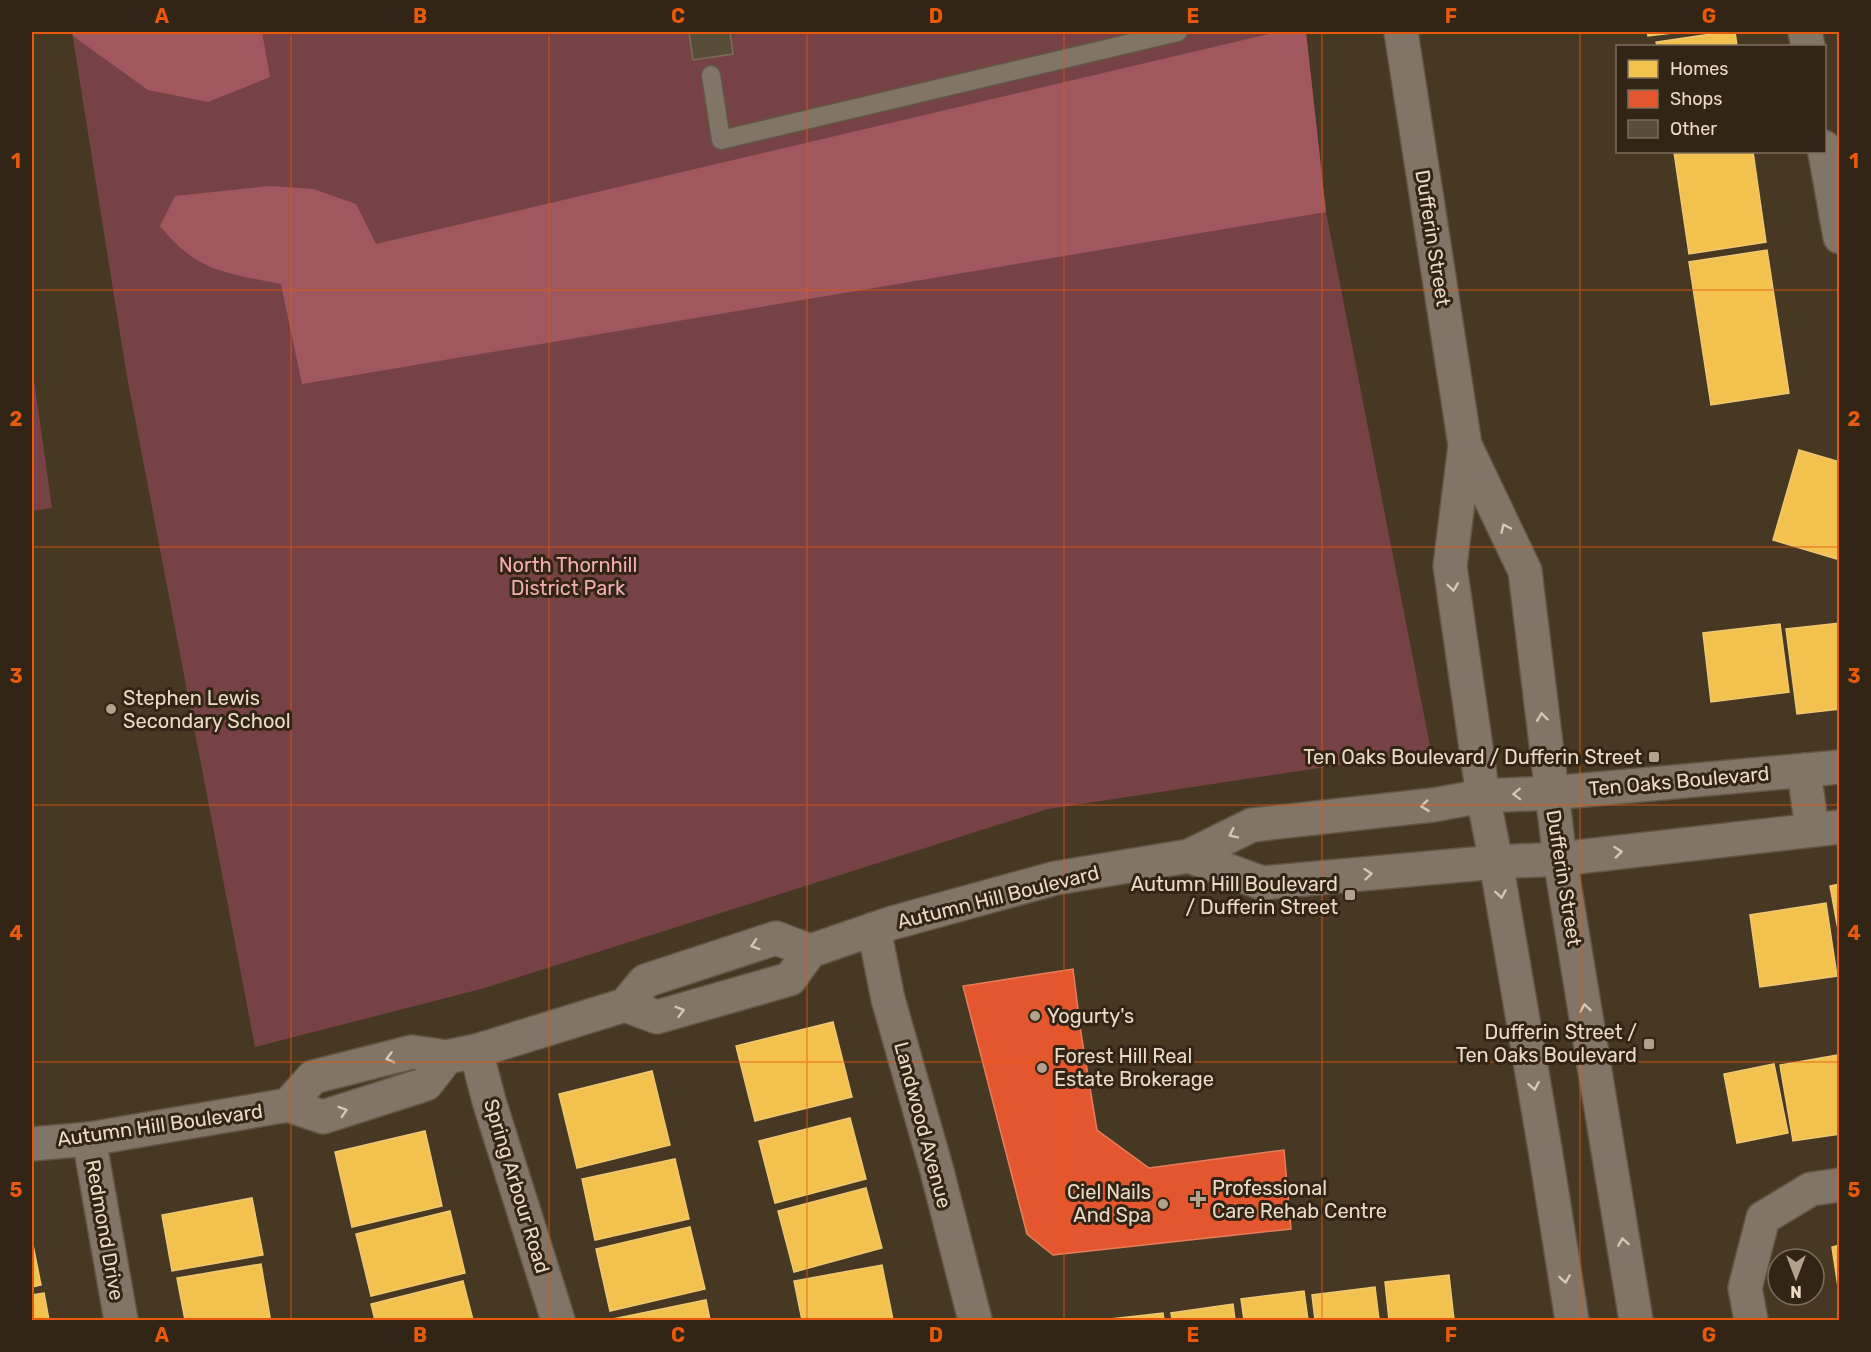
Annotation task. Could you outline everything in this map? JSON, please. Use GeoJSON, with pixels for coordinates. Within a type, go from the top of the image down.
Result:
{"type":"FeatureCollection","features":[{"type":"Feature","properties":{"kind":"street","name":"Dufferin Street"},"geometry":{"type":"LineString","coordinates":[[1401,32],[1465,445],[1450,566],[1483,795],[1545,1149],[1572,1320]]}},
{"type":"Feature","properties":{"kind":"street"},"geometry":{"type":"LineString","coordinates":[[1825,153],[1839,237]]}},
{"type":"Feature","properties":{"kind":"street","name":"Dufferin Street"},"geometry":{"type":"LineString","coordinates":[[1465,445],[1525,571],[1560,859],[1636,1320]]}},
{"type":"Feature","properties":{"kind":"street","name":"Ten Oaks Boulevard"},"geometry":{"type":"LineString","coordinates":[[1483,795],[1551,793],[1839,767]]}},
{"type":"Feature","properties":{"kind":"street"},"geometry":{"type":"LineString","coordinates":[[1496,861],[1560,859],[1826,829],[1804,770]]}},
{"type":"Feature","properties":{"kind":"street","name":"Autumn Hill Boulevard"},"geometry":{"type":"LineString","coordinates":[[32,1144],[89,1139],[288,1105],[323,1117],[426,1084],[462,1054],[625,1005],[657,1017],[790,979],[810,951],[874,929],[1056,878],[1189,856],[1252,825],[1433,805],[1483,795]]}},
{"type":"Feature","properties":{"kind":"street","name":"Autumn Hill Boulevard"},"geometry":{"type":"LineString","coordinates":[[1189,856],[1262,883],[1496,861]]}},
{"type":"Feature","properties":{"kind":"street","name":"Landwood Avenue"},"geometry":{"type":"LineString","coordinates":[[874,929],[888,999],[937,1171],[975,1320]]}},
{"type":"Feature","properties":{"kind":"street","name":"Spring Arbour Road"},"geometry":{"type":"LineString","coordinates":[[462,1054],[489,1101],[558,1320]]}},
{"type":"Feature","properties":{"kind":"street","name":"Redmond Drive"},"geometry":{"type":"LineString","coordinates":[[89,1139],[121,1320]]}},
{"type":"Feature","properties":{"kind":"street"},"geometry":{"type":"LineString","coordinates":[[1751,1320],[1745,1288],[1763,1218],[1811,1189],[1839,1185]]}},
{"type":"Feature","properties":{"kind":"lane"},"geometry":{"type":"LineString","coordinates":[[711,75],[721,140],[1178,32]]}},
{"type":"Feature","properties":{"kind":"green space","name":"North Thornhill District Park"},"geometry":{"type":"Polygon","coordinates":[[[72,32],[1306,32],[1326,212],[1431,751],[1048,809],[481,989],[255,1047],[126,371],[72,32]]]}},
{"type":"Feature","properties":{"kind":"green space"},"geometry":{"type":"Polygon","coordinates":[[[32,366],[52,508],[32,511],[32,366]]]}},
{"type":"Feature","properties":{"kind":"shaded area"},"geometry":{"type":"Polygon","coordinates":[[[72,32],[262,32],[270,77],[208,102],[148,90],[73,36],[72,32]]]}},
{"type":"Feature","properties":{"kind":"shaded area"},"geometry":{"type":"Polygon","coordinates":[[[1277,32],[1306,32],[1326,212],[302,384],[281,284],[228,273],[200,262],[187,253],[160,226],[175,196],[269,186],[313,189],[356,204],[376,244],[1277,32]]]}},
{"type":"Feature","properties":{"kind":"building: Homes"},"geometry":{"type":"Polygon","coordinates":[[[1647,32],[1681,32],[1648,36],[1647,32]]]}},
{"type":"Feature","properties":{"kind":"building: Homes"},"geometry":{"type":"Polygon","coordinates":[[[1735,32],[1737,45],[1657,45],[1656,42],[1735,32]]]}},
{"type":"Feature","properties":{"kind":"building: Homes"},"geometry":{"type":"Polygon","coordinates":[[[1674,153],[1753,153],[1766,242],[1689,254],[1674,153]]]}},
{"type":"Feature","properties":{"kind":"building: Homes"},"geometry":{"type":"Polygon","coordinates":[[[1767,250],[1789,393],[1711,405],[1689,262],[1767,250]]]}},
{"type":"Feature","properties":{"kind":"building: Homes"},"geometry":{"type":"Polygon","coordinates":[[[1799,450],[1840,462],[1840,560],[1773,540],[1799,450]]]}},
{"type":"Feature","properties":{"kind":"building: Homes"},"geometry":{"type":"Polygon","coordinates":[[[1840,623],[1840,709],[1797,714],[1786,629],[1840,623]]]}},
{"type":"Feature","properties":{"kind":"building: Homes"},"geometry":{"type":"Polygon","coordinates":[[[1780,624],[1789,692],[1711,702],[1703,633],[1780,624]]]}},
{"type":"Feature","properties":{"kind":"building: Homes"},"geometry":{"type":"Polygon","coordinates":[[[1840,884],[1840,940],[1830,886],[1840,884]]]}},
{"type":"Feature","properties":{"kind":"building: Homes"},"geometry":{"type":"Polygon","coordinates":[[[1826,903],[1837,976],[1760,987],[1750,915],[1826,903]]]}},
{"type":"Feature","properties":{"kind":"building: Homes"},"geometry":{"type":"Polygon","coordinates":[[[833,1022],[852,1097],[755,1121],[736,1046],[833,1022]]]}},
{"type":"Feature","properties":{"kind":"building: Homes"},"geometry":{"type":"Polygon","coordinates":[[[1837,1055],[1840,1069],[1840,1134],[1793,1141],[1780,1065],[1837,1055]]]}},
{"type":"Feature","properties":{"kind":"building: Homes"},"geometry":{"type":"Polygon","coordinates":[[[1774,1064],[1788,1133],[1737,1143],[1724,1074],[1774,1064]]]}},
{"type":"Feature","properties":{"kind":"building: Homes"},"geometry":{"type":"Polygon","coordinates":[[[652,1071],[670,1145],[577,1168],[559,1094],[652,1071]]]}},
{"type":"Feature","properties":{"kind":"building: Homes"},"geometry":{"type":"Polygon","coordinates":[[[850,1118],[866,1179],[775,1203],[759,1141],[850,1118]]]}},
{"type":"Feature","properties":{"kind":"building: Homes"},"geometry":{"type":"Polygon","coordinates":[[[425,1131],[442,1206],[352,1227],[335,1152],[425,1131]]]}},
{"type":"Feature","properties":{"kind":"building: Homes"},"geometry":{"type":"Polygon","coordinates":[[[675,1159],[689,1219],[595,1240],[582,1179],[675,1159]]]}},
{"type":"Feature","properties":{"kind":"building: Homes"},"geometry":{"type":"Polygon","coordinates":[[[866,1188],[882,1248],[794,1272],[778,1211],[866,1188]]]}},
{"type":"Feature","properties":{"kind":"building: Homes"},"geometry":{"type":"Polygon","coordinates":[[[252,1198],[263,1255],[172,1271],[162,1215],[252,1198]]]}},
{"type":"Feature","properties":{"kind":"building: Homes"},"geometry":{"type":"Polygon","coordinates":[[[450,1211],[465,1273],[371,1296],[356,1234],[450,1211]]]}},
{"type":"Feature","properties":{"kind":"building: Homes"},"geometry":{"type":"Polygon","coordinates":[[[690,1227],[705,1289],[610,1311],[596,1249],[690,1227]]]}},
{"type":"Feature","properties":{"kind":"building: Homes"},"geometry":{"type":"Polygon","coordinates":[[[32,1240],[41,1285],[32,1287],[32,1240]]]}},
{"type":"Feature","properties":{"kind":"building: Homes"},"geometry":{"type":"Polygon","coordinates":[[[1840,1245],[1840,1300],[1832,1247],[1840,1245]]]}},
{"type":"Feature","properties":{"kind":"building: Homes"},"geometry":{"type":"Polygon","coordinates":[[[261,1264],[270,1317],[248,1320],[185,1320],[177,1278],[261,1264]]]}},
{"type":"Feature","properties":{"kind":"building: Homes"},"geometry":{"type":"Polygon","coordinates":[[[882,1265],[893,1320],[802,1320],[794,1281],[882,1265]]]}},
{"type":"Feature","properties":{"kind":"building: Homes"},"geometry":{"type":"Polygon","coordinates":[[[1449,1275],[1454,1320],[1389,1320],[1385,1282],[1449,1275]]]}},
{"type":"Feature","properties":{"kind":"building: Homes"},"geometry":{"type":"Polygon","coordinates":[[[463,1281],[473,1320],[375,1320],[371,1304],[463,1281]]]}},
{"type":"Feature","properties":{"kind":"building: Homes"},"geometry":{"type":"Polygon","coordinates":[[[1375,1287],[1379,1320],[1315,1320],[1312,1295],[1375,1287]]]}},
{"type":"Feature","properties":{"kind":"building: Homes"},"geometry":{"type":"Polygon","coordinates":[[[1304,1291],[1308,1320],[1244,1320],[1241,1299],[1304,1291]]]}},
{"type":"Feature","properties":{"kind":"building: Homes"},"geometry":{"type":"Polygon","coordinates":[[[44,1293],[49,1320],[32,1320],[32,1295],[44,1293]]]}},
{"type":"Feature","properties":{"kind":"building: Homes"},"geometry":{"type":"Polygon","coordinates":[[[706,1300],[710,1320],[608,1320],[706,1300]]]}},
{"type":"Feature","properties":{"kind":"building: Homes"},"geometry":{"type":"Polygon","coordinates":[[[1233,1304],[1235,1320],[1172,1320],[1171,1313],[1233,1304]]]}},
{"type":"Feature","properties":{"kind":"building: Homes"},"geometry":{"type":"Polygon","coordinates":[[[1163,1313],[1164,1320],[1101,1320],[1163,1313]]]}},
{"type":"Feature","properties":{"kind":"building: Shops"},"geometry":{"type":"Polygon","coordinates":[[[1073,969],[1097,1130],[1149,1168],[1284,1150],[1291,1229],[1053,1255],[1027,1234],[963,986],[1073,969]]]}},
{"type":"Feature","properties":{"kind":"building: Other"},"geometry":{"type":"Polygon","coordinates":[[[689,32],[730,32],[733,54],[693,60],[689,32]]]}},
{"type":"Feature","properties":{"kind":"place","name":"Stephen Lewis Secondary School"},"geometry":{"type":"Point","coordinates":[111,709]}},
{"type":"Feature","properties":{"kind":"place","name":"Ten Oaks Boulevard / Dufferin Street"},"geometry":{"type":"Point","coordinates":[1654,757]}},
{"type":"Feature","properties":{"kind":"place","name":"Autumn Hill Boulevard / Dufferin Street"},"geometry":{"type":"Point","coordinates":[1350,895]}},
{"type":"Feature","properties":{"kind":"place","name":"Yogurty's"},"geometry":{"type":"Point","coordinates":[1035,1016]}},
{"type":"Feature","properties":{"kind":"place","name":"Dufferin Street / Ten Oaks Boulevard"},"geometry":{"type":"Point","coordinates":[1649,1044]}},
{"type":"Feature","properties":{"kind":"place","name":"Forest Hill Real Estate Brokerage"},"geometry":{"type":"Point","coordinates":[1042,1068]}},
{"type":"Feature","properties":{"kind":"place","name":"Professional Care Rehab Centre"},"geometry":{"type":"Point","coordinates":[1198,1199]}},
{"type":"Feature","properties":{"kind":"place","name":"Ciel Nails And Spa"},"geometry":{"type":"Point","coordinates":[1163,1204]}}]}
